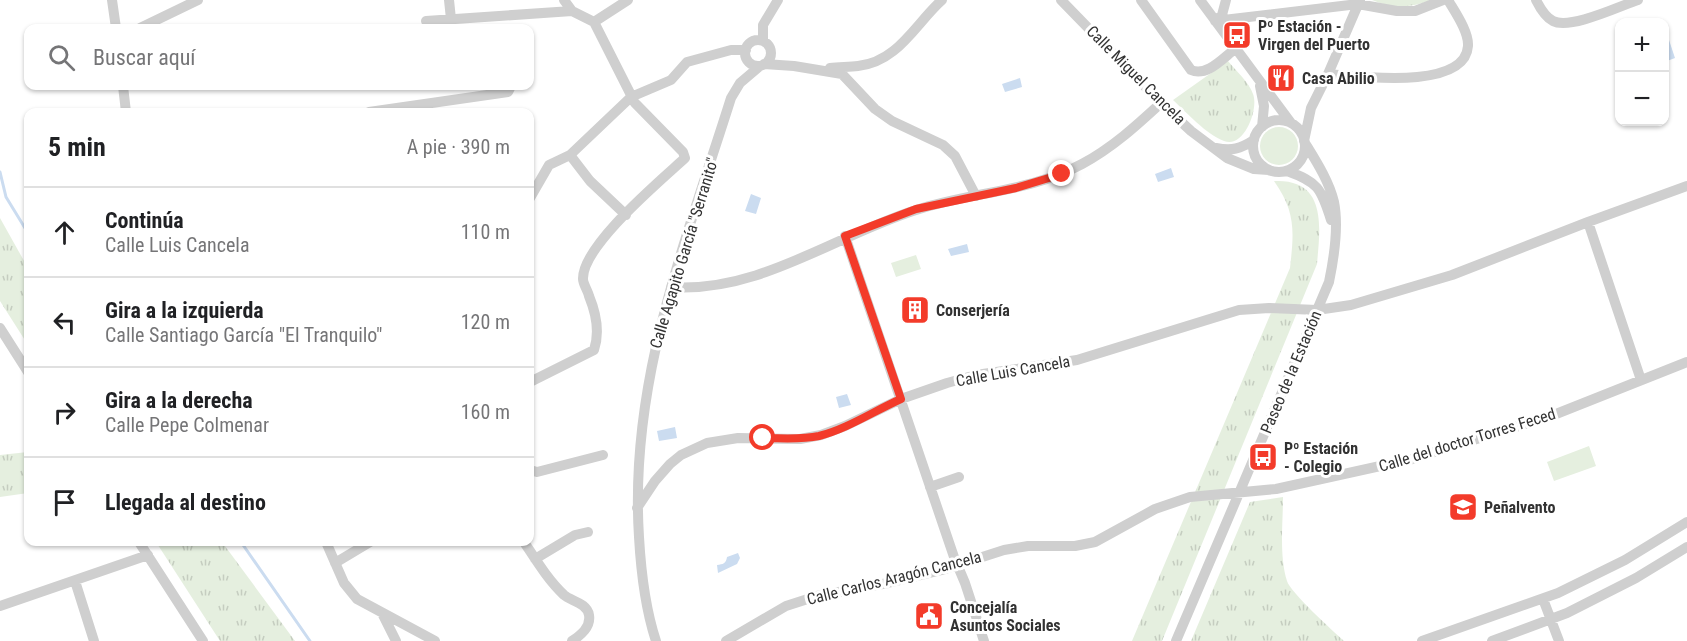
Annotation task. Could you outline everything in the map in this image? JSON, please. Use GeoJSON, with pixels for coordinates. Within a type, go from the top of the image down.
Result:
{"type":"FeatureCollection","features":[{"type":"Feature","properties":{"kind":"street"},"geometry":{"type":"LineString","coordinates":[[148,24],[198,0]]}},
{"type":"Feature","properties":{"kind":"street"},"geometry":{"type":"LineString","coordinates":[[449,0],[452,19]]}},
{"type":"Feature","properties":{"kind":"street"},"geometry":{"type":"LineString","coordinates":[[534,380],[594,350],[597,341],[596,312],[583,279],[589,256],[601,239],[685,158],[683,152],[632,97],[594,22],[572,11],[564,0]]}},
{"type":"Feature","properties":{"kind":"street"},"geometry":{"type":"LineString","coordinates":[[594,22],[627,0]]}},
{"type":"Feature","properties":{"kind":"street"},"geometry":{"type":"LineString","coordinates":[[762,65],[770,57],[763,25],[778,0]]}},
{"type":"Feature","properties":{"kind":"street"},"geometry":{"type":"LineString","coordinates":[[819,70],[858,66],[895,50],[909,38],[942,0]]}},
{"type":"Feature","properties":{"kind":"street","name":"Calle Miguel Cancela"},"geometry":{"type":"LineString","coordinates":[[1061,0],[1191,131],[1227,158],[1254,169],[1269,170]]}},
{"type":"Feature","properties":{"kind":"street"},"geometry":{"type":"LineString","coordinates":[[1141,0],[1191,70],[1198,73],[1205,71],[1235,49]]}},
{"type":"Feature","properties":{"kind":"street"},"geometry":{"type":"LineString","coordinates":[[1200,0],[1298,129],[1304,142]]}},
{"type":"Feature","properties":{"kind":"street"},"geometry":{"type":"LineString","coordinates":[[1215,21],[1222,15],[1226,0]]}},
{"type":"Feature","properties":{"kind":"street"},"geometry":{"type":"LineString","coordinates":[[1215,21],[1359,2],[1406,11],[1445,0],[1466,35],[1468,45],[1466,55],[1448,70],[1420,77],[1396,78],[1328,74]]}},
{"type":"Feature","properties":{"kind":"street"},"geometry":{"type":"LineString","coordinates":[[1536,0],[1541,11],[1555,22],[1574,23],[1638,0]]}},
{"type":"Feature","properties":{"kind":"street"},"geometry":{"type":"LineString","coordinates":[[114,1],[116,24]]}},
{"type":"Feature","properties":{"kind":"street"},"geometry":{"type":"LineString","coordinates":[[1254,140],[1254,155],[1269,170],[1287,171],[1300,160],[1303,155],[1311,108],[1359,2]]}},
{"type":"Feature","properties":{"kind":"street"},"geometry":{"type":"LineString","coordinates":[[426,21],[572,11]]}},
{"type":"Feature","properties":{"kind":"street"},"geometry":{"type":"LineString","coordinates":[[514,24],[515,16]]}},
{"type":"Feature","properties":{"kind":"street"},"geometry":{"type":"LineString","coordinates":[[746,54],[753,42],[766,44],[778,57],[795,66]]}},
{"type":"Feature","properties":{"kind":"street"},"geometry":{"type":"LineString","coordinates":[[534,191],[549,165],[570,155],[632,97],[671,80],[687,62],[731,50],[746,54],[752,64],[795,66],[842,74],[875,109],[892,122],[943,145],[955,156],[976,196]]}},
{"type":"Feature","properties":{"kind":"street","name":"Calle Agapito García \"Serranito\""},"geometry":{"type":"LineString","coordinates":[[656,641],[647,606],[640,559],[637,508],[637,479],[644,404],[655,346],[671,287],[731,98],[745,71],[746,54]]}},
{"type":"Feature","properties":{"kind":"street","name":"Calle Agapito García \"Serranito\""},"geometry":{"type":"LineString","coordinates":[[740,83],[762,65]]}},
{"type":"Feature","properties":{"kind":"street"},"geometry":{"type":"LineString","coordinates":[[852,82],[858,66]]}},
{"type":"Feature","properties":{"kind":"street"},"geometry":{"type":"LineString","coordinates":[[1213,147],[1230,150],[1242,147],[1254,140],[1262,127],[1264,106],[1257,78]]}},
{"type":"Feature","properties":{"kind":"street"},"geometry":{"type":"LineString","coordinates":[[123,90],[126,108]]}},
{"type":"Feature","properties":{"kind":"street"},"geometry":{"type":"LineString","coordinates":[[397,108],[508,92],[509,90]]}},
{"type":"Feature","properties":{"kind":"street"},"geometry":{"type":"LineString","coordinates":[[671,287],[696,289],[745,280],[807,255],[845,236],[916,209],[1040,182],[1083,164],[1128,134],[1161,103]]}},
{"type":"Feature","properties":{"kind":"street"},"geometry":{"type":"LineString","coordinates":[[1292,124],[1311,108]]}},
{"type":"Feature","properties":{"kind":"street"},"geometry":{"type":"LineString","coordinates":[[1262,127],[1273,121],[1285,121],[1292,124]]}},
{"type":"Feature","properties":{"kind":"street","name":"Paseo de la Estación"},"geometry":{"type":"LineString","coordinates":[[1176,641],[1329,282],[1335,253],[1334,202],[1321,170],[1304,142]]}},
{"type":"Feature","properties":{"kind":"street"},"geometry":{"type":"LineString","coordinates":[[570,155],[590,182],[626,215]]}},
{"type":"Feature","properties":{"kind":"street","name":"Paseo de la Estación"},"geometry":{"type":"LineString","coordinates":[[1287,171],[1306,178],[1318,188],[1335,231]]}},
{"type":"Feature","properties":{"kind":"street"},"geometry":{"type":"LineString","coordinates":[[1317,310],[1351,305],[1452,275],[1687,186]]}},
{"type":"Feature","properties":{"kind":"street"},"geometry":{"type":"LineString","coordinates":[[1588,222],[1641,380]]}},
{"type":"Feature","properties":{"kind":"street"},"geometry":{"type":"LineString","coordinates":[[845,236],[984,641]]}},
{"type":"Feature","properties":{"kind":"street","name":"Calle Luis Cancela"},"geometry":{"type":"LineString","coordinates":[[637,508],[655,482],[681,455],[707,443],[738,438],[800,439],[821,435],[901,399],[976,375],[1087,357],[1239,310],[1269,308],[1317,310]]}},
{"type":"Feature","properties":{"kind":"street"},"geometry":{"type":"LineString","coordinates":[[0,328],[24,366]]}},
{"type":"Feature","properties":{"kind":"street","name":"Calle del doctor Torres Feced"},"geometry":{"type":"LineString","coordinates":[[1240,492],[1276,489],[1412,459],[1551,416],[1687,362]]}},
{"type":"Feature","properties":{"kind":"street"},"geometry":{"type":"LineString","coordinates":[[534,471],[603,455]]}},
{"type":"Feature","properties":{"kind":"street"},"geometry":{"type":"LineString","coordinates":[[930,487],[960,477]]}},
{"type":"Feature","properties":{"kind":"street"},"geometry":{"type":"LineString","coordinates":[[637,479],[646,483],[655,482]]}},
{"type":"Feature","properties":{"kind":"street","name":"Calle Carlos Aragón Cancela"},"geometry":{"type":"LineString","coordinates":[[726,641],[786,606],[807,599],[850,588],[888,583],[1012,548],[1095,543],[1155,508],[1205,495],[1240,492]]}},
{"type":"Feature","properties":{"kind":"street"},"geometry":{"type":"LineString","coordinates":[[1422,641],[1543,599],[1625,560],[1687,522]]}},
{"type":"Feature","properties":{"kind":"street"},"geometry":{"type":"LineString","coordinates":[[535,559],[575,535],[588,531]]}},
{"type":"Feature","properties":{"kind":"street"},"geometry":{"type":"LineString","coordinates":[[142,546],[203,641]]}},
{"type":"Feature","properties":{"kind":"street"},"geometry":{"type":"LineString","coordinates":[[328,546],[350,591],[357,599],[435,641]]}},
{"type":"Feature","properties":{"kind":"street"},"geometry":{"type":"LineString","coordinates":[[335,563],[363,546]]}},
{"type":"Feature","properties":{"kind":"street"},"geometry":{"type":"LineString","coordinates":[[527,546],[565,596],[586,608],[589,615],[588,625],[582,634],[572,641]]}},
{"type":"Feature","properties":{"kind":"street"},"geometry":{"type":"LineString","coordinates":[[1492,641],[1552,620],[1636,578],[1687,547]]}},
{"type":"Feature","properties":{"kind":"street"},"geometry":{"type":"LineString","coordinates":[[0,606],[148,555]]}},
{"type":"Feature","properties":{"kind":"street"},"geometry":{"type":"LineString","coordinates":[[75,581],[94,641]]}},
{"type":"Feature","properties":{"kind":"street"},"geometry":{"type":"LineString","coordinates":[[1543,599],[1559,641]]}},
{"type":"Feature","properties":{"kind":"street"},"geometry":{"type":"LineString","coordinates":[[382,613],[399,639]]}},
{"type":"Feature","properties":{"kind":"street"},"geometry":{"type":"LineString","coordinates":[[399,623],[399,639]]}},
{"type":"Feature","properties":{"kind":"street"},"geometry":{"type":"LineString","coordinates":[[399,639],[415,631]]}},
{"type":"Feature","properties":{"kind":"green space"},"geometry":{"type":"Polygon","coordinates":[[[1372,0],[1431,0],[1416,5],[1402,6],[1387,5],[1372,0]]]}},
{"type":"Feature","properties":{"kind":"green space"},"geometry":{"type":"Polygon","coordinates":[[[1228,61],[1249,85],[1254,101],[1252,118],[1244,134],[1231,142],[1217,138],[1210,133],[1173,100],[1228,61]]]}},
{"type":"Feature","properties":{"kind":"green space"},"geometry":{"type":"Polygon","coordinates":[[[1279,127],[1293,132],[1298,146],[1293,160],[1279,165],[1265,160],[1260,146],[1265,132],[1279,127]]]}},
{"type":"Feature","properties":{"kind":"green space"},"geometry":{"type":"Polygon","coordinates":[[[1274,181],[1293,183],[1304,188],[1311,196],[1318,217],[1317,264],[1162,641],[1132,641],[1290,268],[1292,223],[1286,203],[1274,181]]]}},
{"type":"Feature","properties":{"kind":"green space"},"geometry":{"type":"Polygon","coordinates":[[[0,218],[24,261],[24,339],[0,301],[0,218]]]}},
{"type":"Feature","properties":{"kind":"green space"},"geometry":{"type":"Polygon","coordinates":[[[916,255],[921,269],[896,277],[891,263],[916,255]]]}},
{"type":"Feature","properties":{"kind":"green space"},"geometry":{"type":"Polygon","coordinates":[[[1589,446],[1596,466],[1554,481],[1547,462],[1589,446]]]}},
{"type":"Feature","properties":{"kind":"green space"},"geometry":{"type":"Polygon","coordinates":[[[24,452],[24,494],[0,497],[0,455],[24,452]]]}},
{"type":"Feature","properties":{"kind":"green space"},"geometry":{"type":"Polygon","coordinates":[[[1283,497],[1282,550],[1287,581],[1303,602],[1344,641],[1191,641],[1250,502],[1283,497]]]}},
{"type":"Feature","properties":{"kind":"green space"},"geometry":{"type":"Polygon","coordinates":[[[159,546],[225,546],[295,641],[220,641],[159,546]]]}},
{"type":"Feature","properties":{"kind":"water"},"geometry":{"type":"Polygon","coordinates":[[[1669,40],[1675,58],[1669,60],[1669,40]]]}},
{"type":"Feature","properties":{"kind":"water"},"geometry":{"type":"Polygon","coordinates":[[[1020,78],[1022,87],[1005,92],[1002,84],[1020,78]]]}},
{"type":"Feature","properties":{"kind":"water"},"geometry":{"type":"Polygon","coordinates":[[[1171,168],[1174,177],[1158,182],[1155,174],[1171,168]]]}},
{"type":"Feature","properties":{"kind":"water"},"geometry":{"type":"Polygon","coordinates":[[[751,194],[761,198],[756,214],[745,211],[751,194]]]}},
{"type":"Feature","properties":{"kind":"water"},"geometry":{"type":"Polygon","coordinates":[[[967,244],[969,252],[951,256],[948,249],[967,244]]]}},
{"type":"Feature","properties":{"kind":"water"},"geometry":{"type":"Polygon","coordinates":[[[847,394],[851,405],[839,408],[836,397],[847,394]]]}},
{"type":"Feature","properties":{"kind":"water"},"geometry":{"type":"Polygon","coordinates":[[[675,427],[677,438],[659,441],[657,431],[675,427]]]}},
{"type":"Feature","properties":{"kind":"water"},"geometry":{"type":"Polygon","coordinates":[[[738,553],[740,558],[737,564],[718,573],[717,565],[724,563],[727,557],[738,553]]]}},
{"type":"Feature","properties":{"kind":"waterway"},"geometry":{"type":"LineString","coordinates":[[0,172],[6,197],[24,226]]}},
{"type":"Feature","properties":{"kind":"waterway"},"geometry":{"type":"LineString","coordinates":[[244,546],[310,641]]}},
{"type":"Feature","properties":{"kind":"place","name":"Pº Estación - Virgen del Puerto"},"geometry":{"type":"Point","coordinates":[1237,35]}},
{"type":"Feature","properties":{"kind":"place","name":"Casa Abilio"},"geometry":{"type":"Point","coordinates":[1281,78]}},
{"type":"Feature","properties":{"kind":"place","name":"Conserjería"},"geometry":{"type":"Point","coordinates":[915,310]}},
{"type":"Feature","properties":{"kind":"place","name":"Pº Estación - Colegio"},"geometry":{"type":"Point","coordinates":[1263,457]}},
{"type":"Feature","properties":{"kind":"place","name":"Peñalvento"},"geometry":{"type":"Point","coordinates":[1463,507]}},
{"type":"Feature","properties":{"kind":"place","name":"Concejalía Asuntos Sociales"},"geometry":{"type":"Point","coordinates":[929,616]}},
{"type":"Feature","properties":{"kind":"route"},"geometry":{"type":"LineString","coordinates":[[763,438],[800,439],[821,435],[901,399],[845,236],[916,209],[1016,188],[1062,174]]}}]}
